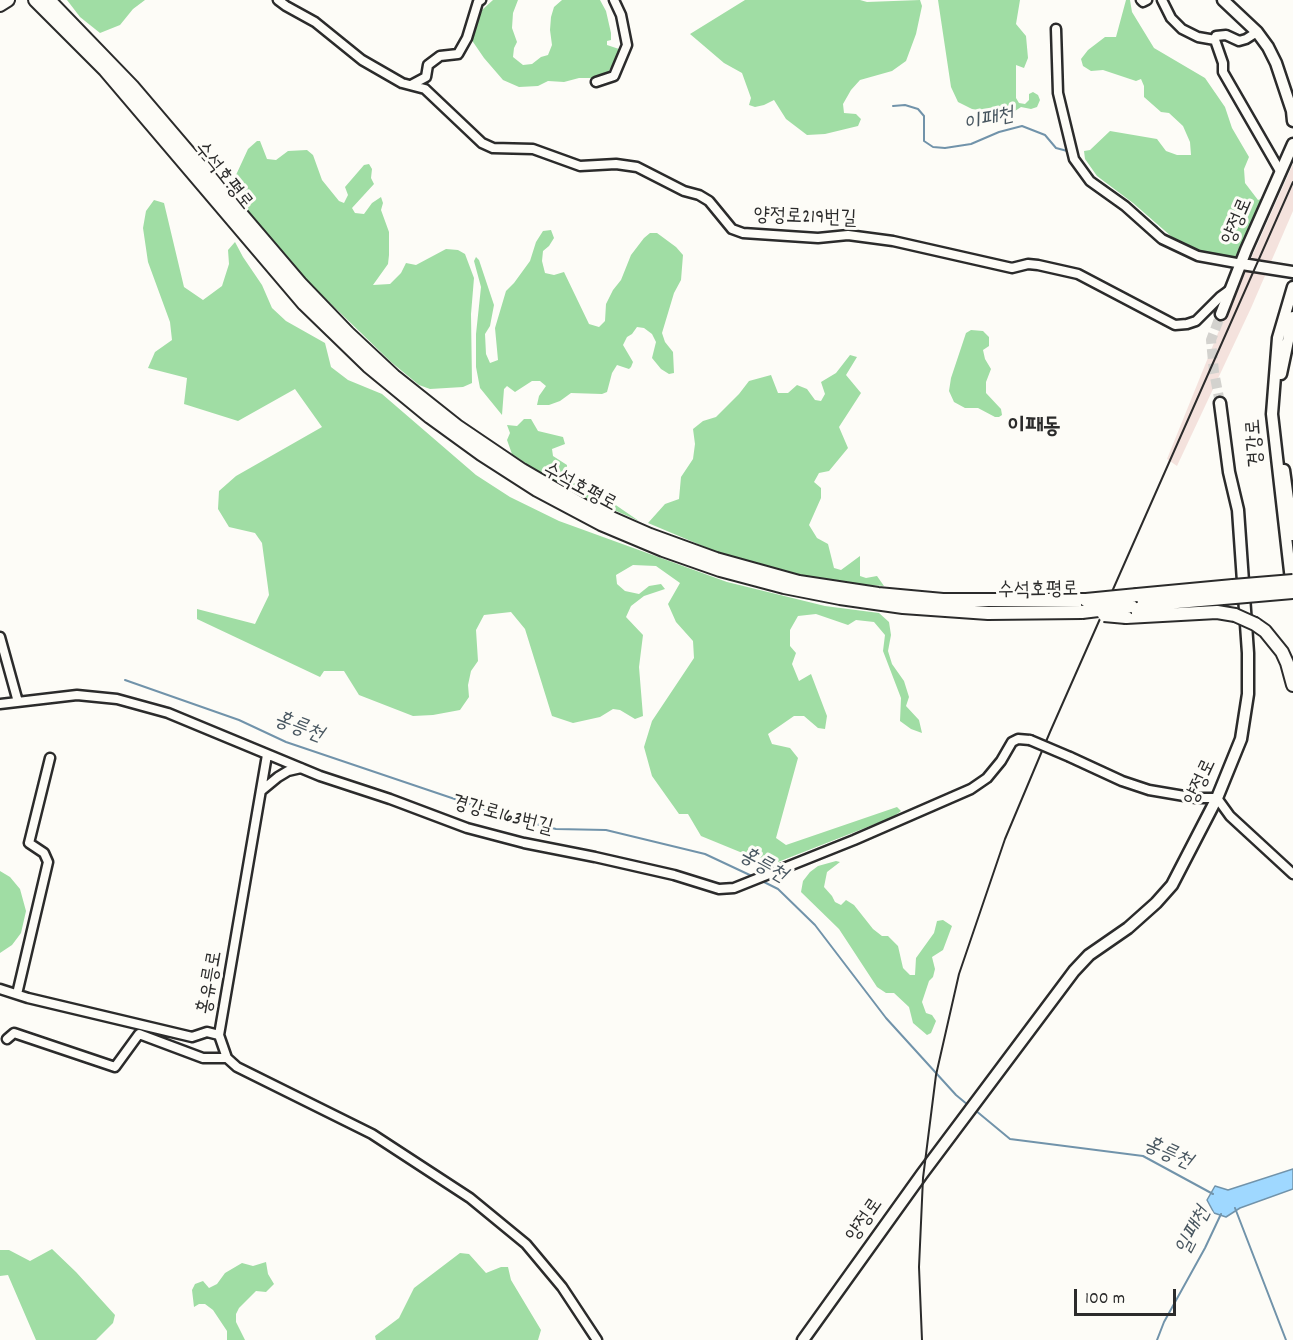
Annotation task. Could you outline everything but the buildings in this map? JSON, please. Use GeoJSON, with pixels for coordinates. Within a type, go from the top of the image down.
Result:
{"type":"FeatureCollection","features":[{"type":"Feature","properties":{"kind":"highway"},"geometry":{"type":"LineString","coordinates":[[0,5],[8,0]]}},
{"type":"Feature","properties":{"kind":"highway","name":"수석호평로"},"geometry":{"type":"LineString","coordinates":[[35,0],[105,70],[152,123],[247,239],[304,304],[368,366],[430,417],[481,454],[537,490],[602,524],[663,550],[720,570],[784,587],[840,598],[958,612],[1131,606]]}},
{"type":"Feature","properties":{"kind":"highway","name":"수석호평로"},"geometry":{"type":"LineString","coordinates":[[49,0],[132,86],[300,283],[348,333],[403,384],[457,426],[522,470],[584,506],[650,535],[716,559],[799,582],[878,594],[1055,607],[1082,612],[1234,592],[1293,581]]}},
{"type":"Feature","properties":{"kind":"highway","name":"수석호평로"},"geometry":{"type":"LineString","coordinates":[[1234,592],[1293,592]]}},
{"type":"Feature","properties":{"kind":"highway"},"geometry":{"type":"LineString","coordinates":[[1131,606],[1216,612],[1235,615],[1255,624],[1265,631],[1282,652],[1293,686]]}},
{"type":"Feature","properties":{"kind":"main road"},"geometry":{"type":"LineString","coordinates":[[1223,0],[1257,32],[1268,47],[1276,63],[1292,111],[1293,121]]}},
{"type":"Feature","properties":{"kind":"main road","name":"양정로"},"geometry":{"type":"LineString","coordinates":[[1221,314],[1293,144]]}},
{"type":"Feature","properties":{"kind":"main road"},"geometry":{"type":"LineString","coordinates":[[1242,264],[1293,272]]}},
{"type":"Feature","properties":{"kind":"main road","name":"경강로"},"geometry":{"type":"LineString","coordinates":[[1293,287],[1278,338],[1272,414],[1293,598]]}},
{"type":"Feature","properties":{"kind":"main road","name":"경강로"},"geometry":{"type":"LineString","coordinates":[[1293,317],[1282,364],[1280,397],[1281,444],[1293,528]]}},
{"type":"Feature","properties":{"kind":"main road","name":"양정로"},"geometry":{"type":"LineString","coordinates":[[803,1340],[922,1174],[1089,955],[1128,928],[1172,885],[1217,798],[1241,740],[1248,694],[1248,653],[1238,510],[1229,472],[1220,403]]}},
{"type":"Feature","properties":{"kind":"street","name":"양정로219번길"},"geometry":{"type":"LineString","coordinates":[[278,0],[315,22],[362,60],[402,83],[425,90],[482,143],[493,148],[533,149],[580,166],[616,164],[637,167],[709,201],[732,228],[742,233],[818,238],[848,235],[893,242],[1012,268],[1028,264],[1038,265],[1078,274],[1175,325],[1196,321],[1231,289]]}},
{"type":"Feature","properties":{"kind":"street"},"geometry":{"type":"LineString","coordinates":[[411,85],[426,77],[428,65],[440,56],[458,54],[467,38],[478,2],[481,0]]}},
{"type":"Feature","properties":{"kind":"street"},"geometry":{"type":"LineString","coordinates":[[597,82],[614,76],[627,45],[621,15],[614,0]]}},
{"type":"Feature","properties":{"kind":"street"},"geometry":{"type":"LineString","coordinates":[[1141,0],[1143,3],[1147,0]]}},
{"type":"Feature","properties":{"kind":"street"},"geometry":{"type":"LineString","coordinates":[[1162,0],[1171,18],[1182,29],[1198,37],[1215,40]]}},
{"type":"Feature","properties":{"kind":"street"},"geometry":{"type":"LineString","coordinates":[[1056,29],[1058,93],[1074,158],[1090,181],[1125,206],[1162,239],[1198,256],[1242,264]]}},
{"type":"Feature","properties":{"kind":"street"},"geometry":{"type":"LineString","coordinates":[[1215,40],[1216,36],[1226,35],[1239,41],[1257,32]]}},
{"type":"Feature","properties":{"kind":"street"},"geometry":{"type":"LineString","coordinates":[[1215,40],[1223,63],[1223,72],[1280,171]]}},
{"type":"Feature","properties":{"kind":"street"},"geometry":{"type":"LineString","coordinates":[[0,637],[17,698]]}},
{"type":"Feature","properties":{"kind":"street"},"geometry":{"type":"LineString","coordinates":[[0,704],[17,698],[77,695],[117,699],[168,713],[267,755]]}},
{"type":"Feature","properties":{"kind":"street","name":"경강로163번길"},"geometry":{"type":"LineString","coordinates":[[267,755],[467,828],[524,843],[674,875],[719,889],[734,888],[775,872],[971,789],[987,778],[1001,761],[1012,742],[1018,739],[1030,740],[1122,781],[1149,790],[1196,798],[1217,798]]}},
{"type":"Feature","properties":{"kind":"street","name":"홍유릉로"},"geometry":{"type":"LineString","coordinates":[[227,1058],[219,1035],[267,755]]}},
{"type":"Feature","properties":{"kind":"street"},"geometry":{"type":"LineString","coordinates":[[17,994],[48,862],[44,853],[29,843],[51,758]]}},
{"type":"Feature","properties":{"kind":"street"},"geometry":{"type":"LineString","coordinates":[[261,791],[278,777],[302,768]]}},
{"type":"Feature","properties":{"kind":"street"},"geometry":{"type":"LineString","coordinates":[[1217,798],[1230,816],[1293,874]]}},
{"type":"Feature","properties":{"kind":"street"},"geometry":{"type":"LineString","coordinates":[[0,989],[28,998],[192,1037],[207,1032],[219,1035]]}},
{"type":"Feature","properties":{"kind":"street"},"geometry":{"type":"LineString","coordinates":[[7,1039],[14,1033],[115,1067],[139,1034],[203,1058],[227,1058],[237,1067],[372,1134],[470,1198],[526,1244],[562,1287],[597,1340]]}},
{"type":"Feature","properties":{"kind":"shaded area"},"geometry":{"type":"Polygon","coordinates":[[[1293,164],[1293,211],[1251,308],[1177,466],[1167,459],[1218,333],[1293,164]]]}},
{"type":"Feature","properties":{"kind":"green space"},"geometry":{"type":"Polygon","coordinates":[[[67,0],[145,0],[133,9],[120,25],[100,33],[80,17],[67,0]]]}},
{"type":"Feature","properties":{"kind":"green space"},"geometry":{"type":"Polygon","coordinates":[[[493,0],[518,0],[513,13],[512,28],[517,42],[513,57],[523,65],[532,64],[548,55],[552,45],[551,17],[554,7],[562,0],[600,0],[606,11],[611,33],[611,40],[607,41],[607,45],[619,49],[620,53],[608,72],[594,78],[579,78],[564,82],[548,81],[538,86],[519,87],[503,80],[471,39],[482,10],[493,0]]]}},
{"type":"Feature","properties":{"kind":"green space"},"geometry":{"type":"Polygon","coordinates":[[[745,0],[860,0],[867,2],[920,0],[922,6],[916,34],[906,61],[892,71],[860,80],[843,104],[844,113],[856,114],[861,119],[858,126],[825,134],[807,135],[786,119],[774,100],[755,107],[749,105],[751,98],[742,73],[724,63],[690,34],[745,0]]]}},
{"type":"Feature","properties":{"kind":"green space"},"geometry":{"type":"Polygon","coordinates":[[[938,0],[1020,0],[1016,24],[1026,36],[1028,58],[1024,68],[1016,65],[1016,98],[1019,103],[1025,104],[1029,100],[1029,94],[1033,92],[1040,100],[1037,107],[1031,109],[1021,107],[1006,117],[998,113],[972,109],[958,102],[951,87],[938,0]]]}},
{"type":"Feature","properties":{"kind":"green space"},"geometry":{"type":"Polygon","coordinates":[[[1126,0],[1130,0],[1132,12],[1154,48],[1205,78],[1225,107],[1232,128],[1249,157],[1244,169],[1245,183],[1258,200],[1265,197],[1237,260],[1222,255],[1201,253],[1172,237],[1097,176],[1085,159],[1084,151],[1090,150],[1110,131],[1157,139],[1166,151],[1177,155],[1191,155],[1190,142],[1183,126],[1169,113],[1161,112],[1144,97],[1144,86],[1141,79],[1136,81],[1103,70],[1091,71],[1083,66],[1081,59],[1088,50],[1105,37],[1116,37],[1126,0]]]}},
{"type":"Feature","properties":{"kind":"green space"},"geometry":{"type":"Polygon","coordinates":[[[260,141],[267,159],[276,160],[288,151],[307,150],[313,155],[322,180],[339,201],[344,203],[348,195],[345,187],[364,165],[369,164],[374,184],[352,208],[355,213],[364,214],[372,203],[381,197],[383,203],[381,210],[389,232],[388,264],[373,285],[390,284],[401,273],[406,263],[416,265],[446,249],[458,250],[465,254],[474,278],[471,314],[472,383],[463,387],[430,389],[419,385],[391,362],[294,268],[246,210],[237,189],[236,175],[248,149],[260,141]]]}},
{"type":"Feature","properties":{"kind":"green space"},"geometry":{"type":"Polygon","coordinates":[[[154,200],[164,203],[184,287],[203,300],[222,286],[229,264],[228,250],[235,242],[262,285],[272,308],[286,321],[325,343],[331,367],[348,380],[382,394],[476,475],[510,497],[559,521],[727,582],[825,606],[879,613],[889,622],[891,635],[888,651],[892,664],[904,681],[909,697],[906,706],[919,720],[922,733],[900,721],[901,698],[883,651],[885,635],[874,622],[856,620],[848,625],[816,614],[798,616],[790,630],[790,646],[796,653],[792,664],[799,681],[811,674],[827,716],[825,729],[818,728],[804,716],[794,716],[768,734],[772,744],[790,748],[798,758],[776,838],[786,845],[897,807],[901,811],[893,817],[778,862],[740,852],[701,836],[688,814],[679,814],[652,776],[644,747],[652,721],[694,658],[693,641],[676,622],[668,604],[680,583],[656,566],[633,565],[616,575],[617,584],[625,591],[639,594],[649,586],[661,584],[665,589],[644,596],[631,606],[626,617],[643,635],[639,667],[643,716],[635,719],[620,710],[613,709],[600,717],[573,723],[552,716],[525,629],[511,612],[484,615],[476,630],[478,661],[471,671],[468,685],[469,697],[460,710],[413,716],[359,695],[344,671],[324,671],[320,677],[197,619],[197,609],[255,624],[269,595],[262,543],[255,533],[229,527],[218,509],[219,491],[236,476],[322,427],[295,389],[238,421],[184,404],[187,378],[148,368],[155,352],[172,340],[170,322],[148,262],[143,228],[146,211],[154,200]]]}},
{"type":"Feature","properties":{"kind":"green space"},"geometry":{"type":"Polygon","coordinates":[[[551,230],[554,238],[543,251],[542,261],[545,273],[554,275],[564,272],[589,324],[599,327],[605,321],[606,304],[613,290],[621,280],[631,255],[644,238],[650,233],[657,233],[683,255],[681,280],[674,293],[662,333],[665,342],[673,352],[674,373],[669,374],[661,369],[652,358],[656,342],[652,334],[644,328],[637,327],[623,345],[633,362],[631,367],[629,369],[617,365],[612,373],[607,392],[602,394],[571,393],[549,405],[537,405],[539,396],[546,386],[540,381],[532,381],[515,392],[507,386],[504,389],[502,415],[480,388],[476,367],[476,334],[481,287],[474,261],[476,257],[479,260],[494,305],[490,326],[485,334],[486,354],[490,363],[498,360],[495,328],[506,291],[530,261],[536,242],[543,231],[551,230]]]}},
{"type":"Feature","properties":{"kind":"green space"},"geometry":{"type":"Polygon","coordinates":[[[971,330],[983,331],[989,337],[989,346],[983,350],[991,369],[986,382],[986,393],[1001,409],[1002,415],[999,417],[978,408],[965,408],[954,402],[949,391],[966,333],[971,330]]]}},
{"type":"Feature","properties":{"kind":"green space"},"geometry":{"type":"Polygon","coordinates":[[[850,355],[857,357],[846,375],[861,393],[839,427],[848,448],[829,471],[819,473],[814,482],[821,488],[821,498],[809,525],[817,538],[828,544],[834,568],[841,570],[860,556],[860,576],[866,578],[877,576],[884,586],[843,583],[736,560],[648,523],[665,504],[679,499],[681,477],[693,459],[695,444],[693,429],[703,421],[716,417],[749,381],[771,375],[778,393],[788,393],[797,385],[807,389],[815,400],[821,401],[825,394],[821,382],[836,373],[850,355]]]}},
{"type":"Feature","properties":{"kind":"green space"},"geometry":{"type":"Polygon","coordinates":[[[524,419],[531,419],[538,431],[563,437],[565,444],[552,449],[553,456],[567,465],[566,479],[604,497],[639,521],[580,495],[543,475],[512,454],[507,440],[510,433],[507,425],[517,426],[524,419]]]}},
{"type":"Feature","properties":{"kind":"green space"},"geometry":{"type":"Polygon","coordinates":[[[840,862],[827,872],[824,887],[835,902],[841,905],[846,900],[854,905],[873,929],[882,936],[888,936],[898,946],[903,968],[910,975],[915,975],[916,958],[934,933],[937,921],[943,920],[952,926],[943,950],[932,957],[935,969],[922,1002],[926,1013],[932,1015],[936,1021],[931,1033],[927,1035],[913,1023],[909,1007],[894,993],[886,993],[877,987],[839,929],[801,892],[803,881],[810,872],[818,866],[840,862]]]}},
{"type":"Feature","properties":{"kind":"green space"},"geometry":{"type":"Polygon","coordinates":[[[0,871],[10,877],[20,889],[26,911],[21,933],[12,945],[0,953],[0,871]]]}},
{"type":"Feature","properties":{"kind":"green space"},"geometry":{"type":"Polygon","coordinates":[[[52,1249],[115,1315],[113,1323],[96,1340],[36,1340],[8,1275],[0,1276],[0,1250],[9,1250],[30,1261],[52,1249]]]}},
{"type":"Feature","properties":{"kind":"green space"},"geometry":{"type":"Polygon","coordinates":[[[460,1253],[469,1254],[486,1273],[501,1267],[508,1267],[511,1280],[541,1330],[538,1340],[376,1340],[375,1336],[399,1318],[414,1288],[460,1253]]]}},
{"type":"Feature","properties":{"kind":"green space"},"geometry":{"type":"Polygon","coordinates":[[[266,1262],[268,1274],[274,1284],[266,1292],[256,1291],[239,1308],[236,1322],[245,1340],[227,1340],[227,1331],[213,1310],[205,1304],[194,1307],[192,1290],[195,1284],[203,1281],[209,1288],[217,1284],[225,1273],[242,1263],[253,1266],[266,1262]]]}},
{"type":"Feature","properties":{"kind":"water","name":"홍릉천"},"geometry":{"type":"Polygon","coordinates":[[[1293,1169],[1293,1189],[1240,1208],[1226,1217],[1214,1213],[1207,1200],[1215,1186],[1228,1190],[1293,1169]]]}},
{"type":"Feature","properties":{"kind":"waterway","name":"이패천"},"geometry":{"type":"LineString","coordinates":[[893,106],[905,105],[918,109],[924,116],[924,141],[933,147],[945,148],[971,144],[999,132],[1022,126],[1045,135],[1056,148],[1071,152]]}},
{"type":"Feature","properties":{"kind":"waterway","name":"이패천"},"geometry":{"type":"LineString","coordinates":[[1076,154],[1093,178],[1101,184]]}},
{"type":"Feature","properties":{"kind":"waterway","name":"이패천"},"geometry":{"type":"LineString","coordinates":[[1136,211],[1157,227]]}},
{"type":"Feature","properties":{"kind":"waterway","name":"홍릉천"},"geometry":{"type":"LineString","coordinates":[[125,680],[239,720],[286,742],[508,817],[556,829],[606,830],[705,854],[754,877]]}},
{"type":"Feature","properties":{"kind":"waterway","name":"홍릉천"},"geometry":{"type":"LineString","coordinates":[[762,881],[778,889],[815,925],[886,1018],[956,1095],[968,1105]]}},
{"type":"Feature","properties":{"kind":"waterway","name":"홍릉천"},"geometry":{"type":"LineString","coordinates":[[975,1110],[1010,1139],[1143,1156],[1213,1194]]}},
{"type":"Feature","properties":{"kind":"waterway"},"geometry":{"type":"LineString","coordinates":[[1235,1208],[1286,1340]]}},
{"type":"Feature","properties":{"kind":"waterway","name":"일패천"},"geometry":{"type":"LineString","coordinates":[[1157,1340],[1164,1322],[1221,1214]]}},
{"type":"Feature","properties":{"kind":"tunnel"},"geometry":{"type":"LineString","coordinates":[[1220,403],[1211,340],[1221,314]]}},
{"type":"Feature","properties":{"kind":"railway"},"geometry":{"type":"LineString","coordinates":[[922,1340],[919,1267],[923,1178],[936,1075],[959,974],[1005,839],[1050,732],[1293,182]]}},
{"type":"Feature","properties":{"kind":"district","name":"이패동"},"geometry":{"type":"Point","coordinates":[1034,429]}}]}
